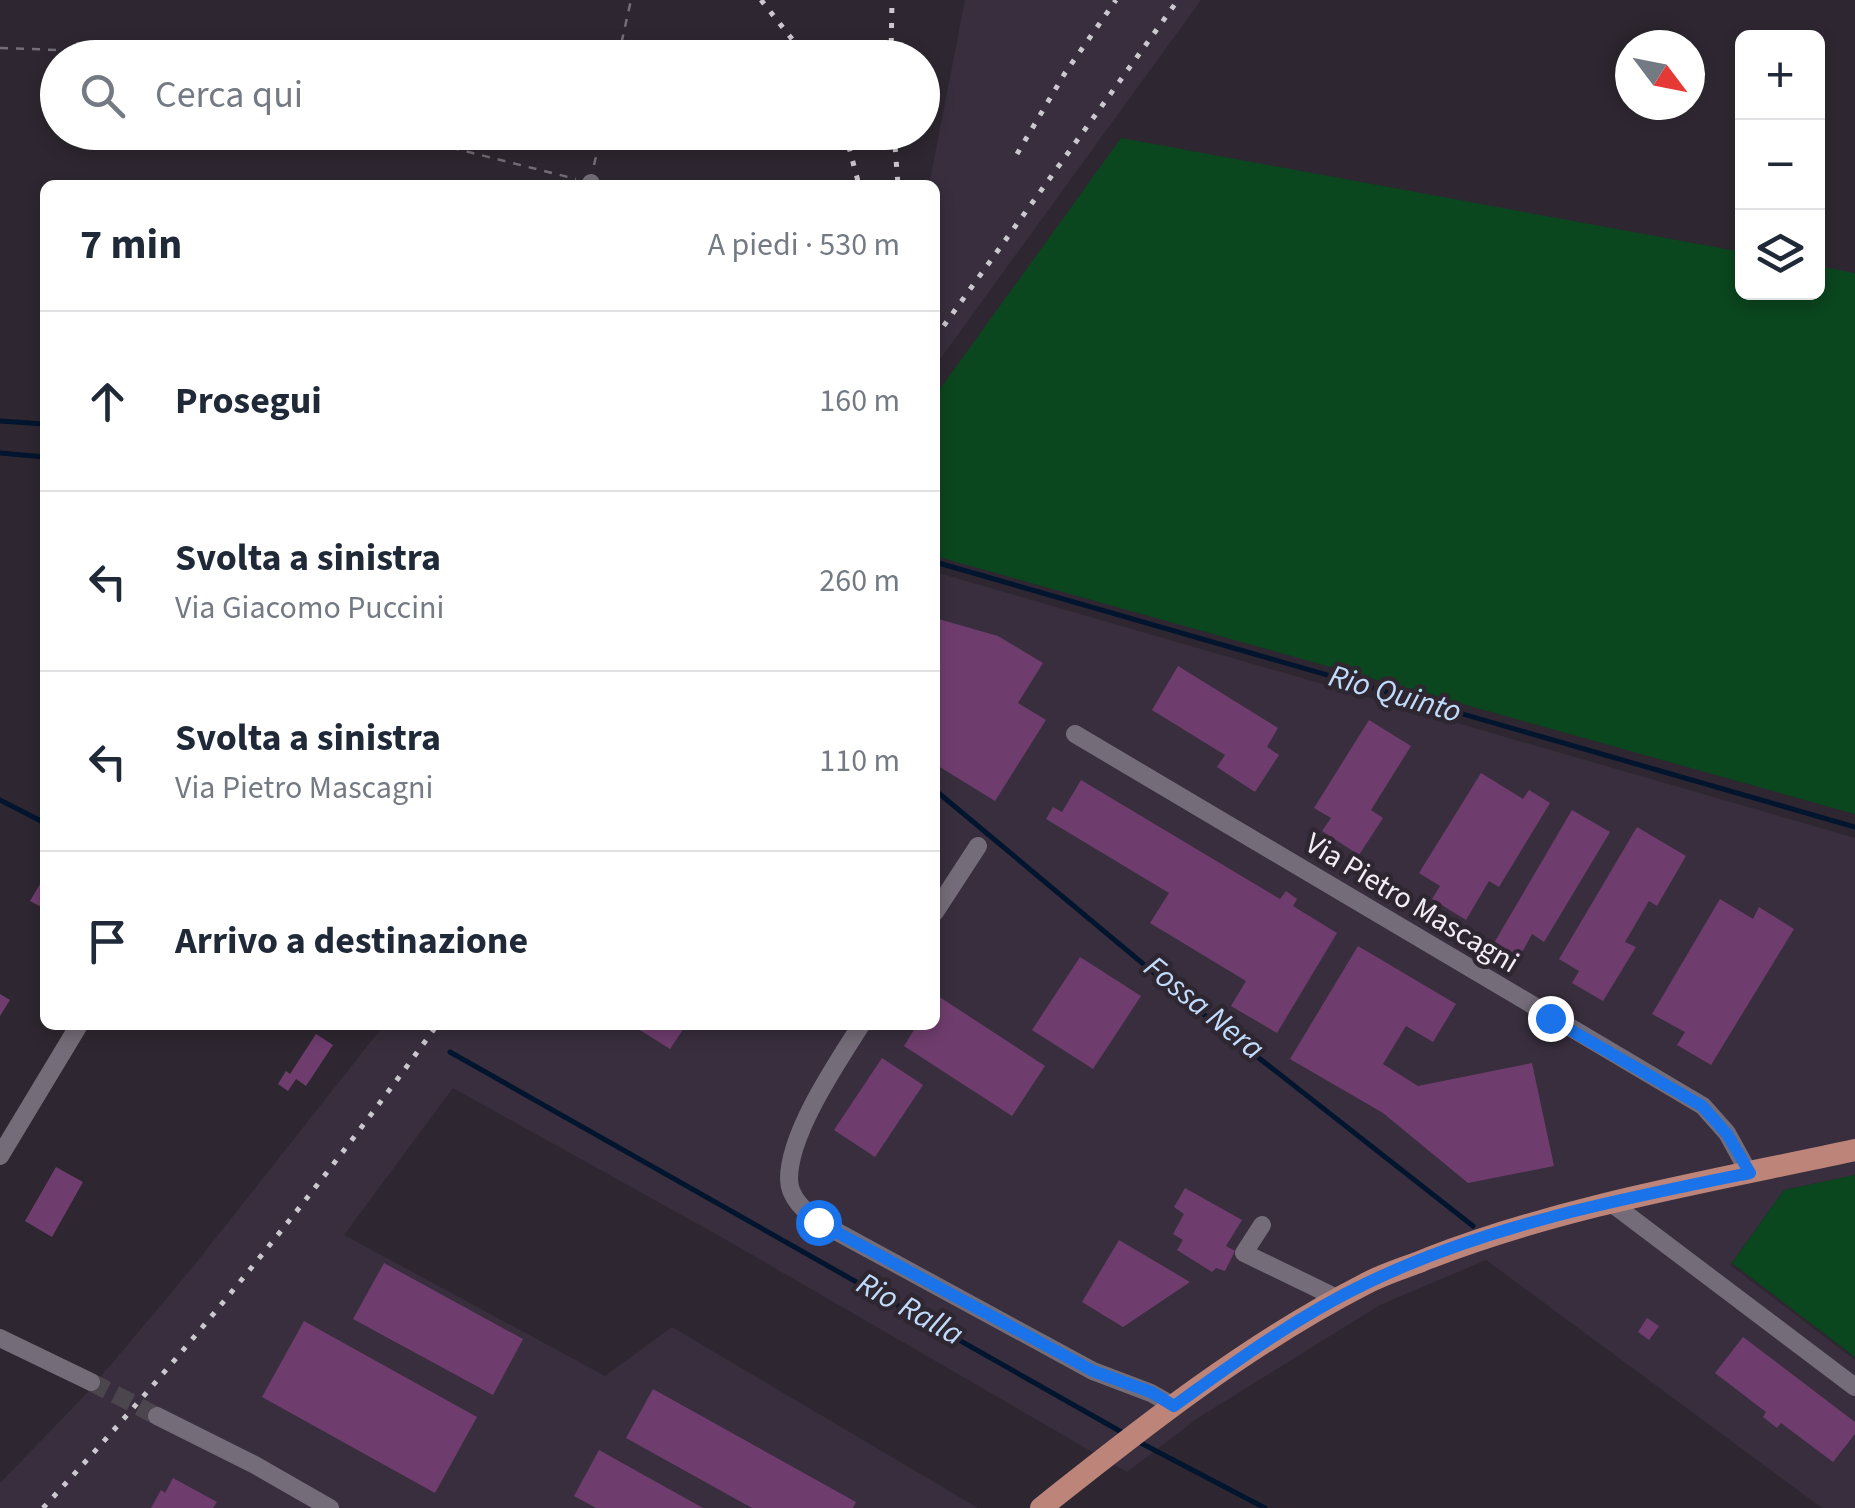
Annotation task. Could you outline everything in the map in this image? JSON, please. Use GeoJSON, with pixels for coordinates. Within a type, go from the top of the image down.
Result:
{"type":"FeatureCollection","features":[{"type":"Feature","properties":{"kind":"main road"},"geometry":{"type":"LineString","coordinates":[[1041,1508],[1121,1444],[1262,1342],[1368,1282],[1479,1238],[1610,1202],[1855,1150]]}},
{"type":"Feature","properties":{"kind":"street","name":"Via Pietro Mascagni"},"geometry":{"type":"LineString","coordinates":[[1075,734],[1702,1106],[1727,1134],[1750,1173]]}},
{"type":"Feature","properties":{"kind":"street"},"geometry":{"type":"LineString","coordinates":[[940,904],[978,846]]}},
{"type":"Feature","properties":{"kind":"street"},"geometry":{"type":"LineString","coordinates":[[0,1156],[76,1030]]}},
{"type":"Feature","properties":{"kind":"street"},"geometry":{"type":"LineString","coordinates":[[858,1030],[828,1076],[796,1144],[788,1181],[799,1206],[818,1222],[1093,1371],[1151,1392],[1174,1406]]}},
{"type":"Feature","properties":{"kind":"street"},"geometry":{"type":"LineString","coordinates":[[1610,1202],[1855,1387]]}},
{"type":"Feature","properties":{"kind":"street"},"geometry":{"type":"LineString","coordinates":[[1262,1224],[1244,1253],[1339,1298]]}},
{"type":"Feature","properties":{"kind":"street"},"geometry":{"type":"LineString","coordinates":[[0,1338],[91,1382]]}},
{"type":"Feature","properties":{"kind":"street"},"geometry":{"type":"LineString","coordinates":[[157,1416],[330,1508]]}},
{"type":"Feature","properties":{"kind":"path"},"geometry":{"type":"LineString","coordinates":[[622,40],[631,0]]}},
{"type":"Feature","properties":{"kind":"path"},"geometry":{"type":"LineString","coordinates":[[0,48],[40,49]]}},
{"type":"Feature","properties":{"kind":"path"},"geometry":{"type":"LineString","coordinates":[[459,150],[575,180]]}},
{"type":"Feature","properties":{"kind":"path"},"geometry":{"type":"LineString","coordinates":[[591,180],[598,150]]}},
{"type":"Feature","properties":{"kind":"shaded area"},"geometry":{"type":"Polygon","coordinates":[[[965,0],[1201,0],[940,359],[940,180],[930,180],[936,150],[940,150],[940,128],[965,0]]]}},
{"type":"Feature","properties":{"kind":"shaded area"},"geometry":{"type":"Polygon","coordinates":[[[940,573],[1855,838],[1855,1175],[1784,1190],[1730,1265],[1855,1360],[1855,1508],[1822,1508],[1486,1260],[1380,1305],[1198,1418],[1127,1472],[723,1238],[453,1088],[344,1235],[605,1376],[672,1327],[978,1508],[0,1508],[0,1483],[87,1393],[192,1268],[380,1030],[940,1030],[940,573]]]}},
{"type":"Feature","properties":{"kind":"green space"},"geometry":{"type":"Polygon","coordinates":[[[1121,138],[1735,251],[1735,300],[1825,300],[1825,267],[1855,273],[1855,814],[940,557],[940,389],[1121,138]]]}},
{"type":"Feature","properties":{"kind":"green space"},"geometry":{"type":"Polygon","coordinates":[[[1855,1175],[1855,1357],[1732,1263],[1784,1190],[1855,1175]]]}},
{"type":"Feature","properties":{"kind":"building"},"geometry":{"type":"Polygon","coordinates":[[[940,619],[998,636],[1043,663],[1018,703],[1046,720],[995,801],[940,767],[940,619]]]}},
{"type":"Feature","properties":{"kind":"building"},"geometry":{"type":"Polygon","coordinates":[[[1178,666],[1278,728],[1267,747],[1279,755],[1255,792],[1217,767],[1225,755],[1152,710],[1178,666]]]}},
{"type":"Feature","properties":{"kind":"building"},"geometry":{"type":"Polygon","coordinates":[[[1369,720],[1411,746],[1371,810],[1383,818],[1359,855],[1322,831],[1331,818],[1314,808],[1369,720]]]}},
{"type":"Feature","properties":{"kind":"building"},"geometry":{"type":"Polygon","coordinates":[[[1481,773],[1523,799],[1529,790],[1550,803],[1499,887],[1489,881],[1466,920],[1432,899],[1440,886],[1419,873],[1481,773]]]}},
{"type":"Feature","properties":{"kind":"building"},"geometry":{"type":"Polygon","coordinates":[[[1081,780],[1280,899],[1286,891],[1297,899],[1293,906],[1337,933],[1277,1033],[1231,1006],[1246,981],[1150,923],[1169,893],[1046,819],[1053,807],[1062,812],[1081,780]]]}},
{"type":"Feature","properties":{"kind":"building"},"geometry":{"type":"Polygon","coordinates":[[[1572,810],[1610,832],[1544,942],[1532,934],[1519,958],[1494,943],[1572,810]]]}},
{"type":"Feature","properties":{"kind":"building"},"geometry":{"type":"Polygon","coordinates":[[[1637,827],[1686,856],[1657,906],[1649,901],[1625,942],[1636,947],[1603,1001],[1572,983],[1579,971],[1559,959],[1637,827]]]}},
{"type":"Feature","properties":{"kind":"building"},"geometry":{"type":"Polygon","coordinates":[[[40,884],[40,906],[30,901],[40,884]]]}},
{"type":"Feature","properties":{"kind":"building"},"geometry":{"type":"Polygon","coordinates":[[[1720,899],[1753,919],[1759,907],[1794,929],[1711,1065],[1677,1045],[1685,1032],[1652,1014],[1720,899]]]}},
{"type":"Feature","properties":{"kind":"building"},"geometry":{"type":"Polygon","coordinates":[[[1358,946],[1456,1004],[1433,1042],[1406,1026],[1383,1064],[1418,1086],[1532,1063],[1554,1166],[1468,1183],[1383,1113],[1290,1059],[1358,946]]]}},
{"type":"Feature","properties":{"kind":"building"},"geometry":{"type":"Polygon","coordinates":[[[1080,957],[1141,996],[1093,1069],[1032,1030],[1080,957]]]}},
{"type":"Feature","properties":{"kind":"building"},"geometry":{"type":"Polygon","coordinates":[[[0,994],[10,1000],[0,1016],[0,994]]]}},
{"type":"Feature","properties":{"kind":"building"},"geometry":{"type":"Polygon","coordinates":[[[940,997],[1045,1066],[1012,1116],[904,1046],[914,1030],[940,1030],[940,997]]]}},
{"type":"Feature","properties":{"kind":"building"},"geometry":{"type":"Polygon","coordinates":[[[640,1030],[683,1030],[670,1049],[640,1030]]]}},
{"type":"Feature","properties":{"kind":"building"},"geometry":{"type":"Polygon","coordinates":[[[316,1034],[333,1045],[306,1086],[296,1079],[288,1091],[278,1084],[286,1071],[290,1074],[316,1034]]]}},
{"type":"Feature","properties":{"kind":"building"},"geometry":{"type":"Polygon","coordinates":[[[882,1058],[923,1085],[875,1157],[834,1130],[882,1058]]]}},
{"type":"Feature","properties":{"kind":"building"},"geometry":{"type":"Polygon","coordinates":[[[56,1167],[83,1182],[52,1237],[25,1221],[56,1167]]]}},
{"type":"Feature","properties":{"kind":"building"},"geometry":{"type":"Polygon","coordinates":[[[1185,1188],[1242,1220],[1226,1246],[1235,1251],[1225,1271],[1216,1268],[1212,1272],[1177,1250],[1183,1240],[1173,1234],[1184,1214],[1174,1207],[1185,1188]]]}},
{"type":"Feature","properties":{"kind":"building"},"geometry":{"type":"Polygon","coordinates":[[[1119,1240],[1190,1282],[1123,1327],[1082,1302],[1119,1240]]]}},
{"type":"Feature","properties":{"kind":"building"},"geometry":{"type":"Polygon","coordinates":[[[384,1263],[523,1339],[493,1395],[353,1319],[384,1263]]]}},
{"type":"Feature","properties":{"kind":"building"},"geometry":{"type":"Polygon","coordinates":[[[1647,1318],[1659,1326],[1649,1340],[1638,1332],[1647,1318]]]}},
{"type":"Feature","properties":{"kind":"building"},"geometry":{"type":"Polygon","coordinates":[[[304,1321],[477,1417],[435,1493],[262,1397],[304,1321]]]}},
{"type":"Feature","properties":{"kind":"building"},"geometry":{"type":"Polygon","coordinates":[[[1743,1337],[1855,1422],[1855,1434],[1833,1462],[1781,1423],[1777,1428],[1763,1417],[1766,1412],[1715,1373],[1743,1337]]]}},
{"type":"Feature","properties":{"kind":"building"},"geometry":{"type":"Polygon","coordinates":[[[653,1389],[856,1502],[853,1508],[752,1508],[626,1438],[653,1389]]]}},
{"type":"Feature","properties":{"kind":"building"},"geometry":{"type":"Polygon","coordinates":[[[599,1450],[703,1508],[596,1508],[574,1496],[599,1450]]]}},
{"type":"Feature","properties":{"kind":"building"},"geometry":{"type":"Polygon","coordinates":[[[173,1478],[217,1502],[213,1508],[151,1508],[173,1478]]]}},
{"type":"Feature","properties":{"kind":"waterway","name":"Rio Quinto"},"geometry":{"type":"LineString","coordinates":[[0,421],[40,424]]}},
{"type":"Feature","properties":{"kind":"waterway","name":"Fossa Nera"},"geometry":{"type":"LineString","coordinates":[[0,453],[40,457]]}},
{"type":"Feature","properties":{"kind":"waterway","name":"Rio Quinto"},"geometry":{"type":"LineString","coordinates":[[940,563],[1855,827]]}},
{"type":"Feature","properties":{"kind":"waterway","name":"Fossa Nera"},"geometry":{"type":"LineString","coordinates":[[940,794],[1208,1018],[1473,1226]]}},
{"type":"Feature","properties":{"kind":"waterway","name":"Rio Ralla"},"geometry":{"type":"LineString","coordinates":[[0,800],[40,820]]}},
{"type":"Feature","properties":{"kind":"waterway","name":"Rio Ralla"},"geometry":{"type":"LineString","coordinates":[[450,1052],[1125,1434]]}},
{"type":"Feature","properties":{"kind":"waterway","name":"Rio Ralla"},"geometry":{"type":"LineString","coordinates":[[1139,1442],[1265,1508]]}},
{"type":"Feature","properties":{"kind":"tunnel"},"geometry":{"type":"LineString","coordinates":[[91,1382],[157,1416]]}},
{"type":"Feature","properties":{"kind":"railway"},"geometry":{"type":"LineString","coordinates":[[761,0],[793,40]]}},
{"type":"Feature","properties":{"kind":"railway"},"geometry":{"type":"LineString","coordinates":[[891,40],[892,0]]}},
{"type":"Feature","properties":{"kind":"railway"},"geometry":{"type":"LineString","coordinates":[[1017,154],[1065,73],[1116,0]]}},
{"type":"Feature","properties":{"kind":"railway"},"geometry":{"type":"LineString","coordinates":[[940,331],[1178,0]]}},
{"type":"Feature","properties":{"kind":"railway"},"geometry":{"type":"LineString","coordinates":[[850,150],[858,180]]}},
{"type":"Feature","properties":{"kind":"railway"},"geometry":{"type":"LineString","coordinates":[[895,150],[898,180]]}},
{"type":"Feature","properties":{"kind":"railway"},"geometry":{"type":"LineString","coordinates":[[43,1508],[248,1272],[433,1030]]}},
{"type":"Feature","properties":{"kind":"route"},"geometry":{"type":"LineString","coordinates":[[818,1222],[1093,1371],[1151,1392],[1174,1406],[1262,1342],[1368,1282],[1479,1238],[1610,1202],[1750,1173],[1727,1134],[1702,1106],[1550,1018]]}}]}
